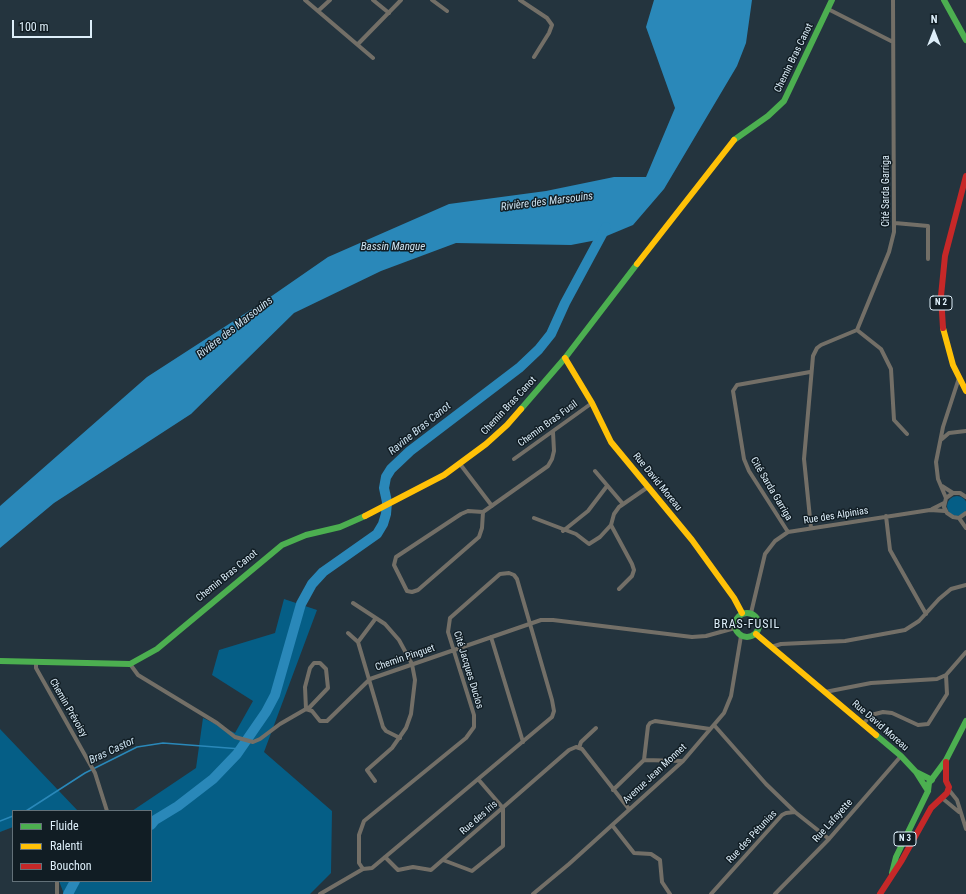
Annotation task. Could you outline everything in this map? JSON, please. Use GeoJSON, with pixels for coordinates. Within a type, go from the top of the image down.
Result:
{"type":"FeatureCollection","features":[{"type":"Feature","properties":{"kind":"street"},"geometry":{"type":"LineString","coordinates":[[305,0],[373,58]]}},
{"type":"Feature","properties":{"kind":"street"},"geometry":{"type":"LineString","coordinates":[[318,11],[330,0]]}},
{"type":"Feature","properties":{"kind":"street"},"geometry":{"type":"LineString","coordinates":[[373,0],[389,13]]}},
{"type":"Feature","properties":{"kind":"street"},"geometry":{"type":"LineString","coordinates":[[358,44],[401,0]]}},
{"type":"Feature","properties":{"kind":"street"},"geometry":{"type":"LineString","coordinates":[[432,0],[447,11]]}},
{"type":"Feature","properties":{"kind":"street"},"geometry":{"type":"LineString","coordinates":[[520,0],[547,18],[552,25],[549,33],[534,57]]}},
{"type":"Feature","properties":{"kind":"street","name":"Chemin Bras Canot"},"geometry":{"type":"LineString","coordinates":[[130,664],[157,649],[196,614],[282,546],[306,535],[340,526],[378,510],[424,487],[460,464],[486,444],[507,425],[565,358],[730,144],[739,135],[768,116],[784,101],[832,0]]}},
{"type":"Feature","properties":{"kind":"street","name":"Cité Sarda Garriga"},"geometry":{"type":"LineString","coordinates":[[857,330],[889,252],[895,223],[893,0]]}},
{"type":"Feature","properties":{"kind":"street"},"geometry":{"type":"LineString","coordinates":[[944,0],[956,18],[966,40]]}},
{"type":"Feature","properties":{"kind":"street"},"geometry":{"type":"LineString","coordinates":[[828,9],[893,42]]}},
{"type":"Feature","properties":{"kind":"street","name":"N 2"},"geometry":{"type":"LineString","coordinates":[[966,176],[949,240],[943,270],[941,311],[948,350],[966,391]]}},
{"type":"Feature","properties":{"kind":"street"},"geometry":{"type":"LineString","coordinates":[[895,223],[928,226],[928,259]]}},
{"type":"Feature","properties":{"kind":"street"},"geometry":{"type":"LineString","coordinates":[[811,528],[804,459],[810,372],[813,356],[817,348],[857,330],[880,349],[891,369],[894,420],[907,434]]}},
{"type":"Feature","properties":{"kind":"street","name":"Rue David Moreau"},"geometry":{"type":"LineString","coordinates":[[565,358],[592,403],[611,442],[692,540],[734,598],[742,613]]}},
{"type":"Feature","properties":{"kind":"street","name":"Cité Sarda Garriga"},"geometry":{"type":"LineString","coordinates":[[788,532],[749,471],[744,459],[733,391],[737,385],[810,372]]}},
{"type":"Feature","properties":{"kind":"street"},"geometry":{"type":"LineString","coordinates":[[959,378],[940,441],[936,462],[945,500],[945,511],[952,517],[959,518],[965,514]]}},
{"type":"Feature","properties":{"kind":"street","name":"Chemin Bras Fusil"},"geometry":{"type":"LineString","coordinates":[[514,459],[592,403]]}},
{"type":"Feature","properties":{"kind":"street"},"geometry":{"type":"LineString","coordinates":[[940,441],[949,433],[966,431]]}},
{"type":"Feature","properties":{"kind":"street"},"geometry":{"type":"LineString","coordinates":[[483,512],[482,528],[475,541],[418,590],[412,592],[407,591],[394,565],[396,558],[462,514],[468,511],[483,512],[548,466],[554,451],[553,432]]}},
{"type":"Feature","properties":{"kind":"street"},"geometry":{"type":"LineString","coordinates":[[460,464],[492,506]]}},
{"type":"Feature","properties":{"kind":"street"},"geometry":{"type":"LineString","coordinates":[[595,471],[623,504]]}},
{"type":"Feature","properties":{"kind":"street"},"geometry":{"type":"LineString","coordinates":[[942,485],[953,493],[966,497]]}},
{"type":"Feature","properties":{"kind":"street"},"geometry":{"type":"LineString","coordinates":[[563,531],[588,511],[607,486]]}},
{"type":"Feature","properties":{"kind":"street"},"geometry":{"type":"LineString","coordinates":[[534,518],[563,531],[576,534],[590,544],[600,537],[611,525],[614,514],[623,504],[648,486]]}},
{"type":"Feature","properties":{"kind":"street","name":"Rue des Alpinias"},"geometry":{"type":"LineString","coordinates":[[930,510],[953,493]]}},
{"type":"Feature","properties":{"kind":"street","name":"Rue des Alpinias"},"geometry":{"type":"LineString","coordinates":[[751,613],[765,554],[775,541],[788,532],[930,510],[945,511]]}},
{"type":"Feature","properties":{"kind":"street"},"geometry":{"type":"LineString","coordinates":[[965,514],[965,526]]}},
{"type":"Feature","properties":{"kind":"street"},"geometry":{"type":"LineString","coordinates":[[886,516],[890,550],[926,614]]}},
{"type":"Feature","properties":{"kind":"street"},"geometry":{"type":"LineString","coordinates":[[959,518],[965,526]]}},
{"type":"Feature","properties":{"kind":"street"},"geometry":{"type":"LineString","coordinates":[[611,525],[634,570],[632,576],[619,589]]}},
{"type":"Feature","properties":{"kind":"street","name":"Cité Jacques Duclos"},"geometry":{"type":"LineString","coordinates":[[320,894],[363,869],[372,868],[548,722],[552,717],[554,711],[517,579],[510,573],[500,574],[450,618],[448,632],[474,715],[474,727],[466,738],[364,821],[359,835],[359,863],[363,869]]}},
{"type":"Feature","properties":{"kind":"street"},"geometry":{"type":"LineString","coordinates":[[770,647],[781,644],[845,641],[905,630],[926,614],[939,599],[951,589],[966,585]]}},
{"type":"Feature","properties":{"kind":"street"},"geometry":{"type":"LineString","coordinates":[[354,603],[376,618],[399,640],[412,664],[415,685],[412,709],[406,728],[392,748],[367,770],[374,781]]}},
{"type":"Feature","properties":{"kind":"street"},"geometry":{"type":"LineString","coordinates":[[742,613],[751,613],[759,621],[758,630],[756,634],[747,637],[742,636],[735,628],[736,620],[742,613]]}},
{"type":"Feature","properties":{"kind":"street"},"geometry":{"type":"LineString","coordinates":[[358,642],[376,618]]}},
{"type":"Feature","properties":{"kind":"street","name":"Chemin Pinguet"},"geometry":{"type":"LineString","coordinates":[[307,709],[312,711],[320,721],[327,721],[370,679],[541,620],[554,620],[692,637],[706,636],[735,628]]}},
{"type":"Feature","properties":{"kind":"street"},"geometry":{"type":"LineString","coordinates":[[348,633],[358,642],[384,729],[400,738]]}},
{"type":"Feature","properties":{"kind":"street","name":"Rue David Moreau"},"geometry":{"type":"LineString","coordinates":[[756,634],[900,756],[916,772],[928,791]]}},
{"type":"Feature","properties":{"kind":"street","name":"Avenue Jean Monnet"},"geometry":{"type":"LineString","coordinates":[[533,894],[569,864],[683,761],[714,725],[728,706],[742,636]]}},
{"type":"Feature","properties":{"kind":"street"},"geometry":{"type":"LineString","coordinates":[[491,637],[523,742]]}},
{"type":"Feature","properties":{"kind":"street"},"geometry":{"type":"LineString","coordinates":[[824,692],[871,683],[931,680],[946,675],[966,652]]}},
{"type":"Feature","properties":{"kind":"street"},"geometry":{"type":"LineString","coordinates":[[0,661],[130,664],[138,675],[217,722],[235,737],[253,742],[260,739],[280,724],[307,709],[328,688],[326,669],[320,663],[314,663],[310,668],[305,686],[307,709]]}},
{"type":"Feature","properties":{"kind":"street","name":"Chemin Prévoisy"},"geometry":{"type":"LineString","coordinates":[[36,662],[36,668],[95,773],[107,810]]}},
{"type":"Feature","properties":{"kind":"street"},"geometry":{"type":"LineString","coordinates":[[863,724],[871,715],[883,712],[892,713],[918,725],[928,724],[947,694],[946,675]]}},
{"type":"Feature","properties":{"kind":"street"},"geometry":{"type":"LineString","coordinates":[[613,790],[644,760],[648,726],[650,722],[655,721],[710,729]]}},
{"type":"Feature","properties":{"kind":"street"},"geometry":{"type":"LineString","coordinates":[[960,812],[941,798],[933,797],[928,791],[928,787],[946,760],[966,721]]}},
{"type":"Feature","properties":{"kind":"street"},"geometry":{"type":"LineString","coordinates":[[714,725],[766,784],[795,812],[829,839]]}},
{"type":"Feature","properties":{"kind":"street","name":"Rue des Iris"},"geometry":{"type":"LineString","coordinates":[[385,857],[394,867],[402,870],[413,867],[429,871],[569,750],[579,748],[581,742],[596,728]]}},
{"type":"Feature","properties":{"kind":"street"},"geometry":{"type":"LineString","coordinates":[[579,748],[582,749],[629,809]]}},
{"type":"Feature","properties":{"kind":"street","name":"Rue Lafayette"},"geometry":{"type":"LineString","coordinates":[[775,894],[829,839],[900,756]]}},
{"type":"Feature","properties":{"kind":"street"},"geometry":{"type":"LineString","coordinates":[[644,760],[683,761]]}},
{"type":"Feature","properties":{"kind":"street"},"geometry":{"type":"LineString","coordinates":[[946,760],[946,782],[949,790],[956,800],[966,828]]}},
{"type":"Feature","properties":{"kind":"street","name":"Rue David Moreau"},"geometry":{"type":"LineString","coordinates":[[916,772],[932,780]]}},
{"type":"Feature","properties":{"kind":"street"},"geometry":{"type":"LineString","coordinates":[[932,780],[940,778],[946,782]]}},
{"type":"Feature","properties":{"kind":"street"},"geometry":{"type":"LineString","coordinates":[[443,860],[472,871],[500,848],[503,842],[503,808],[478,779]]}},
{"type":"Feature","properties":{"kind":"street"},"geometry":{"type":"LineString","coordinates":[[941,798],[949,790]]}},
{"type":"Feature","properties":{"kind":"street","name":"N 3"},"geometry":{"type":"LineString","coordinates":[[892,873],[896,857],[928,791]]}},
{"type":"Feature","properties":{"kind":"street","name":"N 3"},"geometry":{"type":"LineString","coordinates":[[880,894],[892,873],[902,860],[920,825],[941,798]]}},
{"type":"Feature","properties":{"kind":"street","name":"Rue des Pétunias"},"geometry":{"type":"LineString","coordinates":[[711,894],[782,815],[795,812]]}},
{"type":"Feature","properties":{"kind":"street"},"geometry":{"type":"LineString","coordinates":[[612,825],[634,853],[651,854],[660,860],[662,882],[670,894]]}},
{"type":"Feature","properties":{"kind":"street"},"geometry":{"type":"LineString","coordinates":[[57,882],[57,894]]}},
{"type":"Feature","properties":{"kind":"shaded area"},"geometry":{"type":"Polygon","coordinates":[[[957,496],[964,499],[967,506],[964,513],[957,516],[950,513],[947,506],[950,499],[957,496]]]}},
{"type":"Feature","properties":{"kind":"shaded area"},"geometry":{"type":"Polygon","coordinates":[[[284,599],[317,610],[264,752],[332,811],[331,873],[310,894],[64,894],[59,882],[152,882],[152,810],[133,810],[196,768],[203,718],[235,733],[253,701],[212,675],[219,650],[275,633],[284,599]]]}},
{"type":"Feature","properties":{"kind":"shaded area"},"geometry":{"type":"Polygon","coordinates":[[[0,729],[77,810],[12,810],[12,827],[0,832],[0,729]]]}},
{"type":"Feature","properties":{"kind":"water"},"geometry":{"type":"Polygon","coordinates":[[[654,0],[752,0],[746,43],[737,66],[664,189],[633,225],[597,240],[571,245],[456,243],[381,271],[294,313],[191,414],[54,503],[0,548],[0,506],[147,377],[263,302],[328,257],[449,204],[546,191],[614,177],[646,177],[675,108],[646,27],[654,0]]]}},
{"type":"Feature","properties":{"kind":"waterway","name":"Ravine Bras Canot"},"geometry":{"type":"LineString","coordinates":[[152,824],[155,820],[178,806],[213,779],[237,754],[266,712],[275,695],[301,604],[312,584],[323,572],[377,534],[383,524],[387,502],[384,488],[386,477],[391,469],[410,451],[519,368],[539,349],[551,334],[565,303],[606,227]]}},
{"type":"Feature","properties":{"kind":"waterway","name":"Bras Castor"},"geometry":{"type":"LineString","coordinates":[[28,810],[85,773],[137,747],[163,743],[241,749]]}},
{"type":"Feature","properties":{"kind":"waterway","name":"Bras Castor"},"geometry":{"type":"LineString","coordinates":[[0,821],[12,816]]}},
{"type":"Feature","properties":{"kind":"waterway","name":"Ravine Bras Canot"},"geometry":{"type":"LineString","coordinates":[[68,894],[74,882]]}},
{"type":"Feature","properties":{"kind":"traffic: fast"},"geometry":{"type":"LineString","coordinates":[[734,140],[768,116],[784,101],[832,0]]}},
{"type":"Feature","properties":{"kind":"traffic: fast"},"geometry":{"type":"LineString","coordinates":[[944,0],[966,40]]}},
{"type":"Feature","properties":{"kind":"traffic: fast"},"geometry":{"type":"LineString","coordinates":[[521,409],[565,358],[637,264]]}},
{"type":"Feature","properties":{"kind":"traffic: fast"},"geometry":{"type":"LineString","coordinates":[[0,661],[130,664],[157,649],[282,545],[306,535],[340,527],[365,516]]}},
{"type":"Feature","properties":{"kind":"traffic: fast"},"geometry":{"type":"LineString","coordinates":[[747,613],[756,616],[759,625],[756,634],[747,637],[738,634],[735,625],[738,616],[747,613]]}},
{"type":"Feature","properties":{"kind":"traffic: fast"},"geometry":{"type":"LineString","coordinates":[[892,873],[896,857],[928,791],[929,783],[946,760],[966,721]]}},
{"type":"Feature","properties":{"kind":"traffic: fast"},"geometry":{"type":"LineString","coordinates":[[876,735],[901,756],[916,772],[928,791]]}},
{"type":"Feature","properties":{"kind":"traffic: fast"},"geometry":{"type":"LineString","coordinates":[[916,772],[932,780]]}},
{"type":"Feature","properties":{"kind":"traffic: slow"},"geometry":{"type":"LineString","coordinates":[[637,264],[734,140]]}},
{"type":"Feature","properties":{"kind":"traffic: slow"},"geometry":{"type":"LineString","coordinates":[[943,328],[953,365],[966,391]]}},
{"type":"Feature","properties":{"kind":"traffic: slow"},"geometry":{"type":"LineString","coordinates":[[565,358],[592,403],[611,442],[692,540],[734,598],[742,613]]}},
{"type":"Feature","properties":{"kind":"traffic: slow"},"geometry":{"type":"LineString","coordinates":[[365,516],[444,475],[486,444],[507,425],[521,409]]}},
{"type":"Feature","properties":{"kind":"traffic: slow"},"geometry":{"type":"LineString","coordinates":[[756,634],[876,735]]}},
{"type":"Feature","properties":{"kind":"traffic: jam"},"geometry":{"type":"LineString","coordinates":[[943,328],[941,296],[945,256],[966,176]]}},
{"type":"Feature","properties":{"kind":"traffic: jam"},"geometry":{"type":"LineString","coordinates":[[880,894],[902,860],[931,808],[947,793],[949,787],[946,781],[946,762]]}},
{"type":"Feature","properties":{"kind":"district","name":"BRAS-FUSIL"},"geometry":{"type":"Point","coordinates":[747,625]}},
{"type":"Feature","properties":{"kind":"water label","name":"Rivière des Marsouins"},"geometry":{"type":"Point","coordinates":[547,202]}},
{"type":"Feature","properties":{"kind":"water label","name":"Bassin Mangue"},"geometry":{"type":"Point","coordinates":[393,247]}},
{"type":"Feature","properties":{"kind":"water label","name":"Rivière des Marsouins"},"geometry":{"type":"Point","coordinates":[235,328]}}]}
